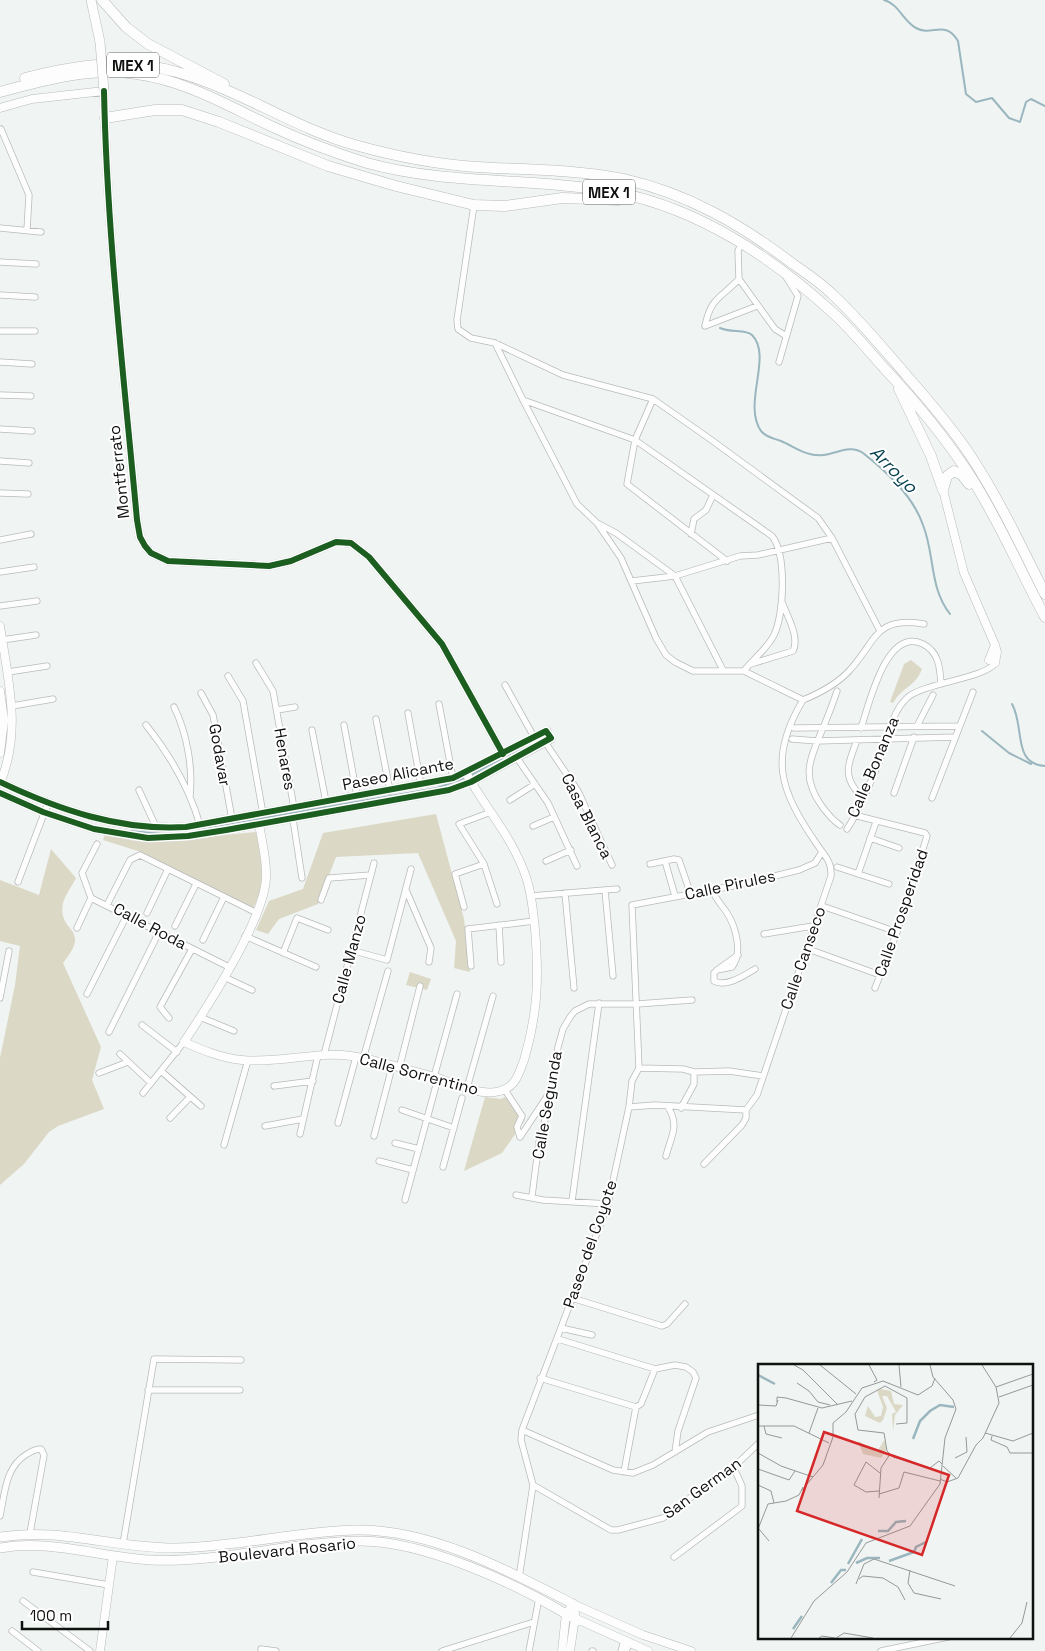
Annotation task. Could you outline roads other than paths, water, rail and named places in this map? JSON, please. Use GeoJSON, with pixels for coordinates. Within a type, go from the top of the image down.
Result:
{"type":"FeatureCollection","features":[{"type":"Feature","properties":{"kind":"highway"},"geometry":{"type":"LineString","coordinates":[[102,0],[126,27],[148,44],[229,87],[238,96]]}},
{"type":"Feature","properties":{"kind":"highway","name":"MEX 1"},"geometry":{"type":"LineString","coordinates":[[0,84],[71,68],[122,64],[146,66],[181,74],[238,96],[306,128],[375,151],[435,163],[594,175],[621,179],[700,204],[736,224],[830,291],[934,407],[952,429],[986,480],[1045,594]]}},
{"type":"Feature","properties":{"kind":"highway","name":"MEX 1"},"geometry":{"type":"LineString","coordinates":[[0,92],[71,75],[136,74],[184,86],[320,148],[370,164],[447,178],[573,187],[619,193],[645,200],[699,220],[741,244],[783,272],[834,313],[893,377],[941,434],[986,502],[1045,617]]}},
{"type":"Feature","properties":{"kind":"highway"},"geometry":{"type":"LineString","coordinates":[[105,118],[163,109],[182,110],[219,122],[328,166],[396,186],[474,205],[505,206],[562,198],[645,200]]}},
{"type":"Feature","properties":{"kind":"highway"},"geometry":{"type":"LineString","coordinates":[[893,377],[925,443],[943,490]]}},
{"type":"Feature","properties":{"kind":"highway"},"geometry":{"type":"LineString","coordinates":[[943,490],[950,472],[958,472],[986,502]]}},
{"type":"Feature","properties":{"kind":"main road"},"geometry":{"type":"LineString","coordinates":[[91,0],[100,42],[104,92]]}},
{"type":"Feature","properties":{"kind":"main road","name":"Boulevard Rosario"},"geometry":{"type":"LineString","coordinates":[[0,1537],[46,1533],[150,1547],[185,1547],[358,1530],[392,1532],[427,1540],[450,1548],[573,1604]]}},
{"type":"Feature","properties":{"kind":"main road"},"geometry":{"type":"LineString","coordinates":[[424,1551],[427,1540]]}},
{"type":"Feature","properties":{"kind":"main road","name":"Boulevard Rosario"},"geometry":{"type":"LineString","coordinates":[[0,1548],[47,1545],[112,1556],[150,1560],[185,1560],[361,1541],[392,1543],[424,1551],[458,1563],[539,1598],[571,1616]]}},
{"type":"Feature","properties":{"kind":"main road"},"geometry":{"type":"LineString","coordinates":[[185,1547],[185,1560]]}},
{"type":"Feature","properties":{"kind":"main road"},"geometry":{"type":"LineString","coordinates":[[571,1616],[573,1604]]}},
{"type":"Feature","properties":{"kind":"street"},"geometry":{"type":"LineString","coordinates":[[0,108],[32,100],[104,92]]}},
{"type":"Feature","properties":{"kind":"street","name":"Montferrato"},"geometry":{"type":"LineString","coordinates":[[104,92],[105,151],[118,321],[140,537],[145,546],[168,561],[269,566],[291,561],[336,542],[351,543],[369,557],[442,644],[503,754]]}},
{"type":"Feature","properties":{"kind":"street"},"geometry":{"type":"LineString","coordinates":[[2,129],[29,195],[27,230]]}},
{"type":"Feature","properties":{"kind":"street"},"geometry":{"type":"LineString","coordinates":[[474,205],[457,325],[462,333],[471,338],[495,343],[563,375],[653,399],[818,518],[832,538],[879,629]]}},
{"type":"Feature","properties":{"kind":"street"},"geometry":{"type":"LineString","coordinates":[[0,228],[41,232]]}},
{"type":"Feature","properties":{"kind":"street"},"geometry":{"type":"LineString","coordinates":[[741,244],[738,251],[739,279],[775,329],[786,336]]}},
{"type":"Feature","properties":{"kind":"street"},"geometry":{"type":"LineString","coordinates":[[0,262],[36,264]]}},
{"type":"Feature","properties":{"kind":"street"},"geometry":{"type":"LineString","coordinates":[[779,362],[798,296],[783,272]]}},
{"type":"Feature","properties":{"kind":"street"},"geometry":{"type":"LineString","coordinates":[[739,279],[715,299],[708,310],[705,326],[757,306]]}},
{"type":"Feature","properties":{"kind":"street"},"geometry":{"type":"LineString","coordinates":[[0,295],[35,297]]}},
{"type":"Feature","properties":{"kind":"street"},"geometry":{"type":"LineString","coordinates":[[0,331],[34,331]]}},
{"type":"Feature","properties":{"kind":"street"},"geometry":{"type":"LineString","coordinates":[[495,343],[522,400],[577,504],[597,523],[613,544],[632,581],[656,638],[666,655],[674,662],[693,671],[744,671],[803,700],[827,689],[844,676],[879,629],[906,621],[924,624]]}},
{"type":"Feature","properties":{"kind":"street"},"geometry":{"type":"LineString","coordinates":[[0,362],[32,364]]}},
{"type":"Feature","properties":{"kind":"street"},"geometry":{"type":"LineString","coordinates":[[0,395],[31,396]]}},
{"type":"Feature","properties":{"kind":"street"},"geometry":{"type":"LineString","coordinates":[[653,399],[635,440],[627,484],[727,561]]}},
{"type":"Feature","properties":{"kind":"street"},"geometry":{"type":"LineString","coordinates":[[522,400],[635,440],[772,536],[780,548],[780,614],[774,635],[744,671]]}},
{"type":"Feature","properties":{"kind":"street"},"geometry":{"type":"LineString","coordinates":[[0,429],[32,431]]}},
{"type":"Feature","properties":{"kind":"street"},"geometry":{"type":"LineString","coordinates":[[0,461],[29,463]]}},
{"type":"Feature","properties":{"kind":"street","name":"Calle Bonanza"},"geometry":{"type":"LineString","coordinates":[[847,829],[871,781],[899,707],[909,696],[981,671],[992,662],[995,645],[964,574],[943,490]]}},
{"type":"Feature","properties":{"kind":"street"},"geometry":{"type":"LineString","coordinates":[[0,494],[28,494]]}},
{"type":"Feature","properties":{"kind":"street"},"geometry":{"type":"LineString","coordinates":[[691,534],[694,519],[706,510],[713,495]]}},
{"type":"Feature","properties":{"kind":"street"},"geometry":{"type":"LineString","coordinates":[[597,523],[616,533],[675,576],[724,670]]}},
{"type":"Feature","properties":{"kind":"street"},"geometry":{"type":"LineString","coordinates":[[0,540],[31,534]]}},
{"type":"Feature","properties":{"kind":"street"},"geometry":{"type":"LineString","coordinates":[[632,581],[675,576],[780,548],[832,538]]}},
{"type":"Feature","properties":{"kind":"street"},"geometry":{"type":"LineString","coordinates":[[0,572],[34,567]]}},
{"type":"Feature","properties":{"kind":"street"},"geometry":{"type":"LineString","coordinates":[[749,665],[788,654],[796,644],[781,598]]}},
{"type":"Feature","properties":{"kind":"street"},"geometry":{"type":"LineString","coordinates":[[0,606],[37,601]]}},
{"type":"Feature","properties":{"kind":"street"},"geometry":{"type":"LineString","coordinates":[[0,626],[12,709],[10,752],[0,782]]}},
{"type":"Feature","properties":{"kind":"street"},"geometry":{"type":"LineString","coordinates":[[2,640],[36,635]]}},
{"type":"Feature","properties":{"kind":"street"},"geometry":{"type":"LineString","coordinates":[[861,728],[885,663],[897,647],[912,641],[919,642],[932,650],[940,664],[942,684]]}},
{"type":"Feature","properties":{"kind":"street","name":"Henares"},"geometry":{"type":"LineString","coordinates":[[256,663],[272,687],[294,808]]}},
{"type":"Feature","properties":{"kind":"street"},"geometry":{"type":"LineString","coordinates":[[8,672],[47,666]]}},
{"type":"Feature","properties":{"kind":"street"},"geometry":{"type":"LineString","coordinates":[[143,1093],[184,1042],[224,977],[257,913],[266,878],[258,824],[260,815],[243,701],[228,676]]}},
{"type":"Feature","properties":{"kind":"street"},"geometry":{"type":"LineString","coordinates":[[505,685],[534,737]]}},
{"type":"Feature","properties":{"kind":"street"},"geometry":{"type":"LineString","coordinates":[[0,691],[2,710],[0,751]]}},
{"type":"Feature","properties":{"kind":"street"},"geometry":{"type":"LineString","coordinates":[[837,691],[823,729],[810,756],[809,782],[822,807],[840,824]]}},
{"type":"Feature","properties":{"kind":"street"},"geometry":{"type":"LineString","coordinates":[[932,798],[956,731],[973,692]]}},
{"type":"Feature","properties":{"kind":"street","name":"Godavar"},"geometry":{"type":"LineString","coordinates":[[201,693],[213,715],[232,819]]}},
{"type":"Feature","properties":{"kind":"street"},"geometry":{"type":"LineString","coordinates":[[917,726],[933,695]]}},
{"type":"Feature","properties":{"kind":"street"},"geometry":{"type":"LineString","coordinates":[[2,710],[54,699]]}},
{"type":"Feature","properties":{"kind":"street","name":"Calle Canseco"},"geometry":{"type":"LineString","coordinates":[[704,1164],[742,1125],[746,1118],[746,1110],[753,1103],[831,876],[830,862],[793,809],[786,791],[782,772],[785,735],[803,700]]}},
{"type":"Feature","properties":{"kind":"street"},"geometry":{"type":"LineString","coordinates":[[439,704],[453,778]]}},
{"type":"Feature","properties":{"kind":"street"},"geometry":{"type":"LineString","coordinates":[[174,707],[183,730],[192,782],[190,796]]}},
{"type":"Feature","properties":{"kind":"street","name":"Henares"},"geometry":{"type":"LineString","coordinates":[[277,710],[295,707]]}},
{"type":"Feature","properties":{"kind":"street"},"geometry":{"type":"LineString","coordinates":[[408,712],[421,785]]}},
{"type":"Feature","properties":{"kind":"street"},"geometry":{"type":"LineString","coordinates":[[376,719],[390,791]]}},
{"type":"Feature","properties":{"kind":"street"},"geometry":{"type":"LineString","coordinates":[[146,725],[168,753],[190,796],[200,825]]}},
{"type":"Feature","properties":{"kind":"street"},"geometry":{"type":"LineString","coordinates":[[344,725],[357,796]]}},
{"type":"Feature","properties":{"kind":"street"},"geometry":{"type":"LineString","coordinates":[[794,728],[917,726],[956,731]]}},
{"type":"Feature","properties":{"kind":"street"},"geometry":{"type":"LineString","coordinates":[[312,730],[326,802]]}},
{"type":"Feature","properties":{"kind":"street","name":"Paseo Alicante"},"geometry":{"type":"LineString","coordinates":[[0,782],[48,803],[96,820],[126,826],[200,825],[453,778],[547,731],[548,740],[471,782],[435,793],[176,837],[138,837],[94,829],[43,812],[0,793]]}},
{"type":"Feature","properties":{"kind":"street"},"geometry":{"type":"LineString","coordinates":[[792,739],[817,741],[887,738],[913,740],[956,731]]}},
{"type":"Feature","properties":{"kind":"street","name":"Casa Blanca"},"geometry":{"type":"LineString","coordinates":[[548,740],[578,791],[612,864]]}},
{"type":"Feature","properties":{"kind":"street"},"geometry":{"type":"LineString","coordinates":[[855,789],[849,781],[847,772],[857,740]]}},
{"type":"Feature","properties":{"kind":"street"},"geometry":{"type":"LineString","coordinates":[[894,793],[913,740]]}},
{"type":"Feature","properties":{"kind":"street"},"geometry":{"type":"LineString","coordinates":[[516,758],[535,784],[554,817],[577,866]]}},
{"type":"Feature","properties":{"kind":"street"},"geometry":{"type":"LineString","coordinates":[[466,773],[513,846],[533,895],[538,995],[534,1022],[520,1073],[505,1090],[522,1116],[517,1127],[520,1137],[550,1092]]}},
{"type":"Feature","properties":{"kind":"street"},"geometry":{"type":"LineString","coordinates":[[510,800],[535,784]]}},
{"type":"Feature","properties":{"kind":"street"},"geometry":{"type":"LineString","coordinates":[[139,790],[156,827]]}},
{"type":"Feature","properties":{"kind":"street"},"geometry":{"type":"LineString","coordinates":[[18,882],[48,803]]}},
{"type":"Feature","properties":{"kind":"street"},"geometry":{"type":"LineString","coordinates":[[491,812],[459,823],[484,864],[497,904]]}},
{"type":"Feature","properties":{"kind":"street"},"geometry":{"type":"LineString","coordinates":[[854,815],[876,822],[858,874]]}},
{"type":"Feature","properties":{"kind":"street"},"geometry":{"type":"LineString","coordinates":[[533,826],[554,817]]}},
{"type":"Feature","properties":{"kind":"street"},"geometry":{"type":"LineString","coordinates":[[293,818],[302,878]]}},
{"type":"Feature","properties":{"kind":"street"},"geometry":{"type":"LineString","coordinates":[[94,829],[96,820]]}},
{"type":"Feature","properties":{"kind":"street","name":"Calle Prosperidad"},"geometry":{"type":"LineString","coordinates":[[875,988],[897,932],[927,838],[925,833],[876,822]]}},
{"type":"Feature","properties":{"kind":"street"},"geometry":{"type":"LineString","coordinates":[[870,838],[899,848]]}},
{"type":"Feature","properties":{"kind":"street"},"geometry":{"type":"LineString","coordinates":[[97,844],[82,875],[91,898],[107,905]]}},
{"type":"Feature","properties":{"kind":"street"},"geometry":{"type":"LineString","coordinates":[[546,861],[571,850]]}},
{"type":"Feature","properties":{"kind":"street","name":"Calle Pirules"},"geometry":{"type":"LineString","coordinates":[[632,905],[807,867],[815,863],[822,852]]}},
{"type":"Feature","properties":{"kind":"street","name":"Calle Roda"},"geometry":{"type":"LineString","coordinates":[[229,967],[107,905],[134,856],[140,855],[257,913]]}},
{"type":"Feature","properties":{"kind":"street"},"geometry":{"type":"LineString","coordinates":[[650,864],[674,859],[679,860],[690,892]]}},
{"type":"Feature","properties":{"kind":"street"},"geometry":{"type":"LineString","coordinates":[[665,861],[675,896]]}},
{"type":"Feature","properties":{"kind":"street","name":"Calle Manzo"},"geometry":{"type":"LineString","coordinates":[[300,1134],[374,863]]}},
{"type":"Feature","properties":{"kind":"street"},"geometry":{"type":"LineString","coordinates":[[464,907],[455,874],[484,864]]}},
{"type":"Feature","properties":{"kind":"street"},"geometry":{"type":"LineString","coordinates":[[837,867],[889,884]]}},
{"type":"Feature","properties":{"kind":"street"},"geometry":{"type":"LineString","coordinates":[[148,913],[168,869]]}},
{"type":"Feature","properties":{"kind":"street"},"geometry":{"type":"LineString","coordinates":[[351,950],[386,960],[411,870]]}},
{"type":"Feature","properties":{"kind":"street"},"geometry":{"type":"LineString","coordinates":[[321,900],[328,878],[370,875]]}},
{"type":"Feature","properties":{"kind":"street"},"geometry":{"type":"LineString","coordinates":[[176,926],[196,884]]}},
{"type":"Feature","properties":{"kind":"street"},"geometry":{"type":"LineString","coordinates":[[405,889],[431,948],[429,962]]}},
{"type":"Feature","properties":{"kind":"street"},"geometry":{"type":"LineString","coordinates":[[712,889],[714,896],[729,915],[738,945],[738,955],[732,967],[717,970],[713,976],[714,981],[722,984],[741,978],[754,969]]}},
{"type":"Feature","properties":{"kind":"street"},"geometry":{"type":"LineString","coordinates":[[605,890],[613,976]]}},
{"type":"Feature","properties":{"kind":"street"},"geometry":{"type":"LineString","coordinates":[[533,895],[617,890]]}},
{"type":"Feature","properties":{"kind":"street"},"geometry":{"type":"LineString","coordinates":[[565,893],[574,988]]}},
{"type":"Feature","properties":{"kind":"street"},"geometry":{"type":"LineString","coordinates":[[202,940],[224,897]]}},
{"type":"Feature","properties":{"kind":"street"},"geometry":{"type":"LineString","coordinates":[[77,928],[91,898]]}},
{"type":"Feature","properties":{"kind":"street","name":"Paseo del Coyote"},"geometry":{"type":"LineString","coordinates":[[519,1578],[533,1485],[521,1440],[522,1430],[540,1378],[558,1339],[608,1204],[629,1108],[632,1080],[640,1068],[632,905]]}},
{"type":"Feature","properties":{"kind":"street"},"geometry":{"type":"LineString","coordinates":[[824,907],[897,932]]}},
{"type":"Feature","properties":{"kind":"street"},"geometry":{"type":"LineString","coordinates":[[87,994],[127,915]]}},
{"type":"Feature","properties":{"kind":"street"},"geometry":{"type":"LineString","coordinates":[[283,953],[297,918],[328,930]]}},
{"type":"Feature","properties":{"kind":"street"},"geometry":{"type":"LineString","coordinates":[[471,966],[468,929],[534,921]]}},
{"type":"Feature","properties":{"kind":"street"},"geometry":{"type":"LineString","coordinates":[[499,925],[501,962]]}},
{"type":"Feature","properties":{"kind":"street"},"geometry":{"type":"LineString","coordinates":[[764,934],[813,926]]}},
{"type":"Feature","properties":{"kind":"street"},"geometry":{"type":"LineString","coordinates":[[109,1032],[159,932]]}},
{"type":"Feature","properties":{"kind":"street"},"geometry":{"type":"LineString","coordinates":[[245,936],[316,967]]}},
{"type":"Feature","properties":{"kind":"street"},"geometry":{"type":"LineString","coordinates":[[170,1018],[160,1007],[192,949]]}},
{"type":"Feature","properties":{"kind":"street"},"geometry":{"type":"LineString","coordinates":[[810,950],[880,975]]}},
{"type":"Feature","properties":{"kind":"street"},"geometry":{"type":"LineString","coordinates":[[0,998],[9,951]]}},
{"type":"Feature","properties":{"kind":"street"},"geometry":{"type":"LineString","coordinates":[[338,1122],[388,971]]}},
{"type":"Feature","properties":{"kind":"street"},"geometry":{"type":"LineString","coordinates":[[224,977],[252,990]]}},
{"type":"Feature","properties":{"kind":"street"},"geometry":{"type":"LineString","coordinates":[[374,1136],[420,986]]}},
{"type":"Feature","properties":{"kind":"street"},"geometry":{"type":"LineString","coordinates":[[405,1200],[420,1149],[456,994]]}},
{"type":"Feature","properties":{"kind":"street"},"geometry":{"type":"LineString","coordinates":[[467,1088],[493,996]]}},
{"type":"Feature","properties":{"kind":"street"},"geometry":{"type":"LineString","coordinates":[[572,1201],[600,1003],[637,1004],[692,1000]]}},
{"type":"Feature","properties":{"kind":"street","name":"Calle Segunda"},"geometry":{"type":"LineString","coordinates":[[532,1196],[539,1142],[563,1029],[570,1017],[581,1008],[600,1003]]}},
{"type":"Feature","properties":{"kind":"street"},"geometry":{"type":"LineString","coordinates":[[200,1018],[234,1031]]}},
{"type":"Feature","properties":{"kind":"street"},"geometry":{"type":"LineString","coordinates":[[142,1025],[177,1052]]}},
{"type":"Feature","properties":{"kind":"street","name":"Calle Sorrentino"},"geometry":{"type":"LineString","coordinates":[[184,1042],[221,1056],[248,1060],[321,1055],[359,1058],[467,1088],[490,1092],[505,1090]]}},
{"type":"Feature","properties":{"kind":"street"},"geometry":{"type":"LineString","coordinates":[[120,1054],[151,1083]]}},
{"type":"Feature","properties":{"kind":"street"},"geometry":{"type":"LineString","coordinates":[[224,1145],[248,1060]]}},
{"type":"Feature","properties":{"kind":"street"},"geometry":{"type":"LineString","coordinates":[[100,1073],[128,1062]]}},
{"type":"Feature","properties":{"kind":"street"},"geometry":{"type":"LineString","coordinates":[[640,1068],[683,1069],[694,1072],[729,1071],[763,1076]]}},
{"type":"Feature","properties":{"kind":"street"},"geometry":{"type":"LineString","coordinates":[[161,1071],[201,1106]]}},
{"type":"Feature","properties":{"kind":"street"},"geometry":{"type":"LineString","coordinates":[[681,1108],[694,1084],[694,1072]]}},
{"type":"Feature","properties":{"kind":"street"},"geometry":{"type":"LineString","coordinates":[[274,1086],[313,1081]]}},
{"type":"Feature","properties":{"kind":"street"},"geometry":{"type":"LineString","coordinates":[[170,1118],[190,1097]]}},
{"type":"Feature","properties":{"kind":"street"},"geometry":{"type":"LineString","coordinates":[[443,1167],[462,1098]]}},
{"type":"Feature","properties":{"kind":"street"},"geometry":{"type":"LineString","coordinates":[[629,1108],[668,1107],[746,1110]]}},
{"type":"Feature","properties":{"kind":"street"},"geometry":{"type":"LineString","coordinates":[[666,1156],[675,1125],[675,1120],[668,1107]]}},
{"type":"Feature","properties":{"kind":"street"},"geometry":{"type":"LineString","coordinates":[[402,1110],[454,1128]]}},
{"type":"Feature","properties":{"kind":"street"},"geometry":{"type":"LineString","coordinates":[[265,1126],[303,1119]]}},
{"type":"Feature","properties":{"kind":"street"},"geometry":{"type":"LineString","coordinates":[[395,1143],[420,1149]]}},
{"type":"Feature","properties":{"kind":"street"},"geometry":{"type":"LineString","coordinates":[[379,1161],[413,1170]]}},
{"type":"Feature","properties":{"kind":"street"},"geometry":{"type":"LineString","coordinates":[[516,1195],[532,1196],[543,1200],[608,1204]]}},
{"type":"Feature","properties":{"kind":"street"},"geometry":{"type":"LineString","coordinates":[[572,1298],[662,1326],[667,1324],[685,1304]]}},
{"type":"Feature","properties":{"kind":"street"},"geometry":{"type":"LineString","coordinates":[[561,1328],[592,1335]]}},
{"type":"Feature","properties":{"kind":"street"},"geometry":{"type":"LineString","coordinates":[[558,1339],[655,1369],[675,1365],[686,1367],[693,1372],[696,1378],[678,1431],[675,1452]]}},
{"type":"Feature","properties":{"kind":"street"},"geometry":{"type":"LineString","coordinates":[[123,1544],[154,1359],[240,1360]]}},
{"type":"Feature","properties":{"kind":"street"},"geometry":{"type":"LineString","coordinates":[[624,1472],[636,1408],[641,1404],[655,1369]]}},
{"type":"Feature","properties":{"kind":"street"},"geometry":{"type":"LineString","coordinates":[[540,1378],[636,1408]]}},
{"type":"Feature","properties":{"kind":"street"},"geometry":{"type":"LineString","coordinates":[[148,1390],[240,1390]]}},
{"type":"Feature","properties":{"kind":"street"},"geometry":{"type":"LineString","coordinates":[[522,1430],[624,1472],[640,1472],[714,1429],[758,1415]]}},
{"type":"Feature","properties":{"kind":"street","name":"San German"},"geometry":{"type":"LineString","coordinates":[[533,1485],[615,1531],[663,1518],[733,1466],[758,1444]]}},
{"type":"Feature","properties":{"kind":"street"},"geometry":{"type":"LineString","coordinates":[[0,1516],[8,1476],[17,1460],[36,1449],[41,1450],[44,1455],[30,1534]]}},
{"type":"Feature","properties":{"kind":"street"},"geometry":{"type":"LineString","coordinates":[[674,1557],[742,1506],[742,1486],[733,1466]]}},
{"type":"Feature","properties":{"kind":"street"},"geometry":{"type":"LineString","coordinates":[[0,1478],[8,1476]]}},
{"type":"Feature","properties":{"kind":"street"},"geometry":{"type":"LineString","coordinates":[[100,1651],[112,1556]]}},
{"type":"Feature","properties":{"kind":"street"},"geometry":{"type":"LineString","coordinates":[[33,1572],[109,1585]]}},
{"type":"Feature","properties":{"kind":"street"},"geometry":{"type":"LineString","coordinates":[[529,1651],[539,1598]]}},
{"type":"Feature","properties":{"kind":"street"},"geometry":{"type":"LineString","coordinates":[[23,1601],[90,1651]]}},
{"type":"Feature","properties":{"kind":"street"},"geometry":{"type":"LineString","coordinates":[[573,1604],[650,1638],[691,1651]]}},
{"type":"Feature","properties":{"kind":"street"},"geometry":{"type":"LineString","coordinates":[[571,1616],[626,1645],[648,1651]]}},
{"type":"Feature","properties":{"kind":"street"},"geometry":{"type":"LineString","coordinates":[[562,1651],[571,1616]]}},
{"type":"Feature","properties":{"kind":"street"},"geometry":{"type":"LineString","coordinates":[[570,1651],[571,1616]]}},
{"type":"Feature","properties":{"kind":"street"},"geometry":{"type":"LineString","coordinates":[[442,1651],[534,1622]]}},
{"type":"Feature","properties":{"kind":"street"},"geometry":{"type":"LineString","coordinates":[[12,1631],[38,1651]]}},
{"type":"Feature","properties":{"kind":"street"},"geometry":{"type":"LineString","coordinates":[[881,1651],[943,1638]]}},
{"type":"Feature","properties":{"kind":"street"},"geometry":{"type":"LineString","coordinates":[[621,1651],[626,1645]]}},
{"type":"Feature","properties":{"kind":"street"},"geometry":{"type":"LineString","coordinates":[[261,1649],[276,1651]]}},
{"type":"Feature","properties":{"kind":"waterway"},"geometry":{"type":"LineString","coordinates":[[884,0],[894,5],[916,28],[927,31],[943,30],[953,34],[958,41],[966,94],[976,102],[992,98],[1009,118],[1020,122],[1026,102],[1031,99],[1045,106]]}},
{"type":"Feature","properties":{"kind":"waterway","name":"Arroyo"},"geometry":{"type":"LineString","coordinates":[[720,328],[749,333],[758,344],[760,355],[755,408],[756,420],[763,433],[770,438],[801,451],[817,455],[848,449],[858,450],[881,468],[906,494],[919,514],[927,536],[935,582],[943,604],[950,614]]}},
{"type":"Feature","properties":{"kind":"waterway","name":"Arroyo"},"geometry":{"type":"LineString","coordinates":[[1012,704],[1016,713],[1023,752],[1035,764],[1045,766]]}},
{"type":"Feature","properties":{"kind":"waterway"},"geometry":{"type":"LineString","coordinates":[[982,731],[1009,753],[1031,764]]}},
{"type":"Feature","properties":{"kind":"waterway"},"geometry":{"type":"LineString","coordinates":[[471,775],[529,744]]}},
{"type":"Feature","properties":{"kind":"waterway"},"geometry":{"type":"LineString","coordinates":[[175,833],[437,788],[467,777]]}},
{"type":"Feature","properties":{"kind":"waterway"},"geometry":{"type":"LineString","coordinates":[[130,831],[163,834]]}}]}
